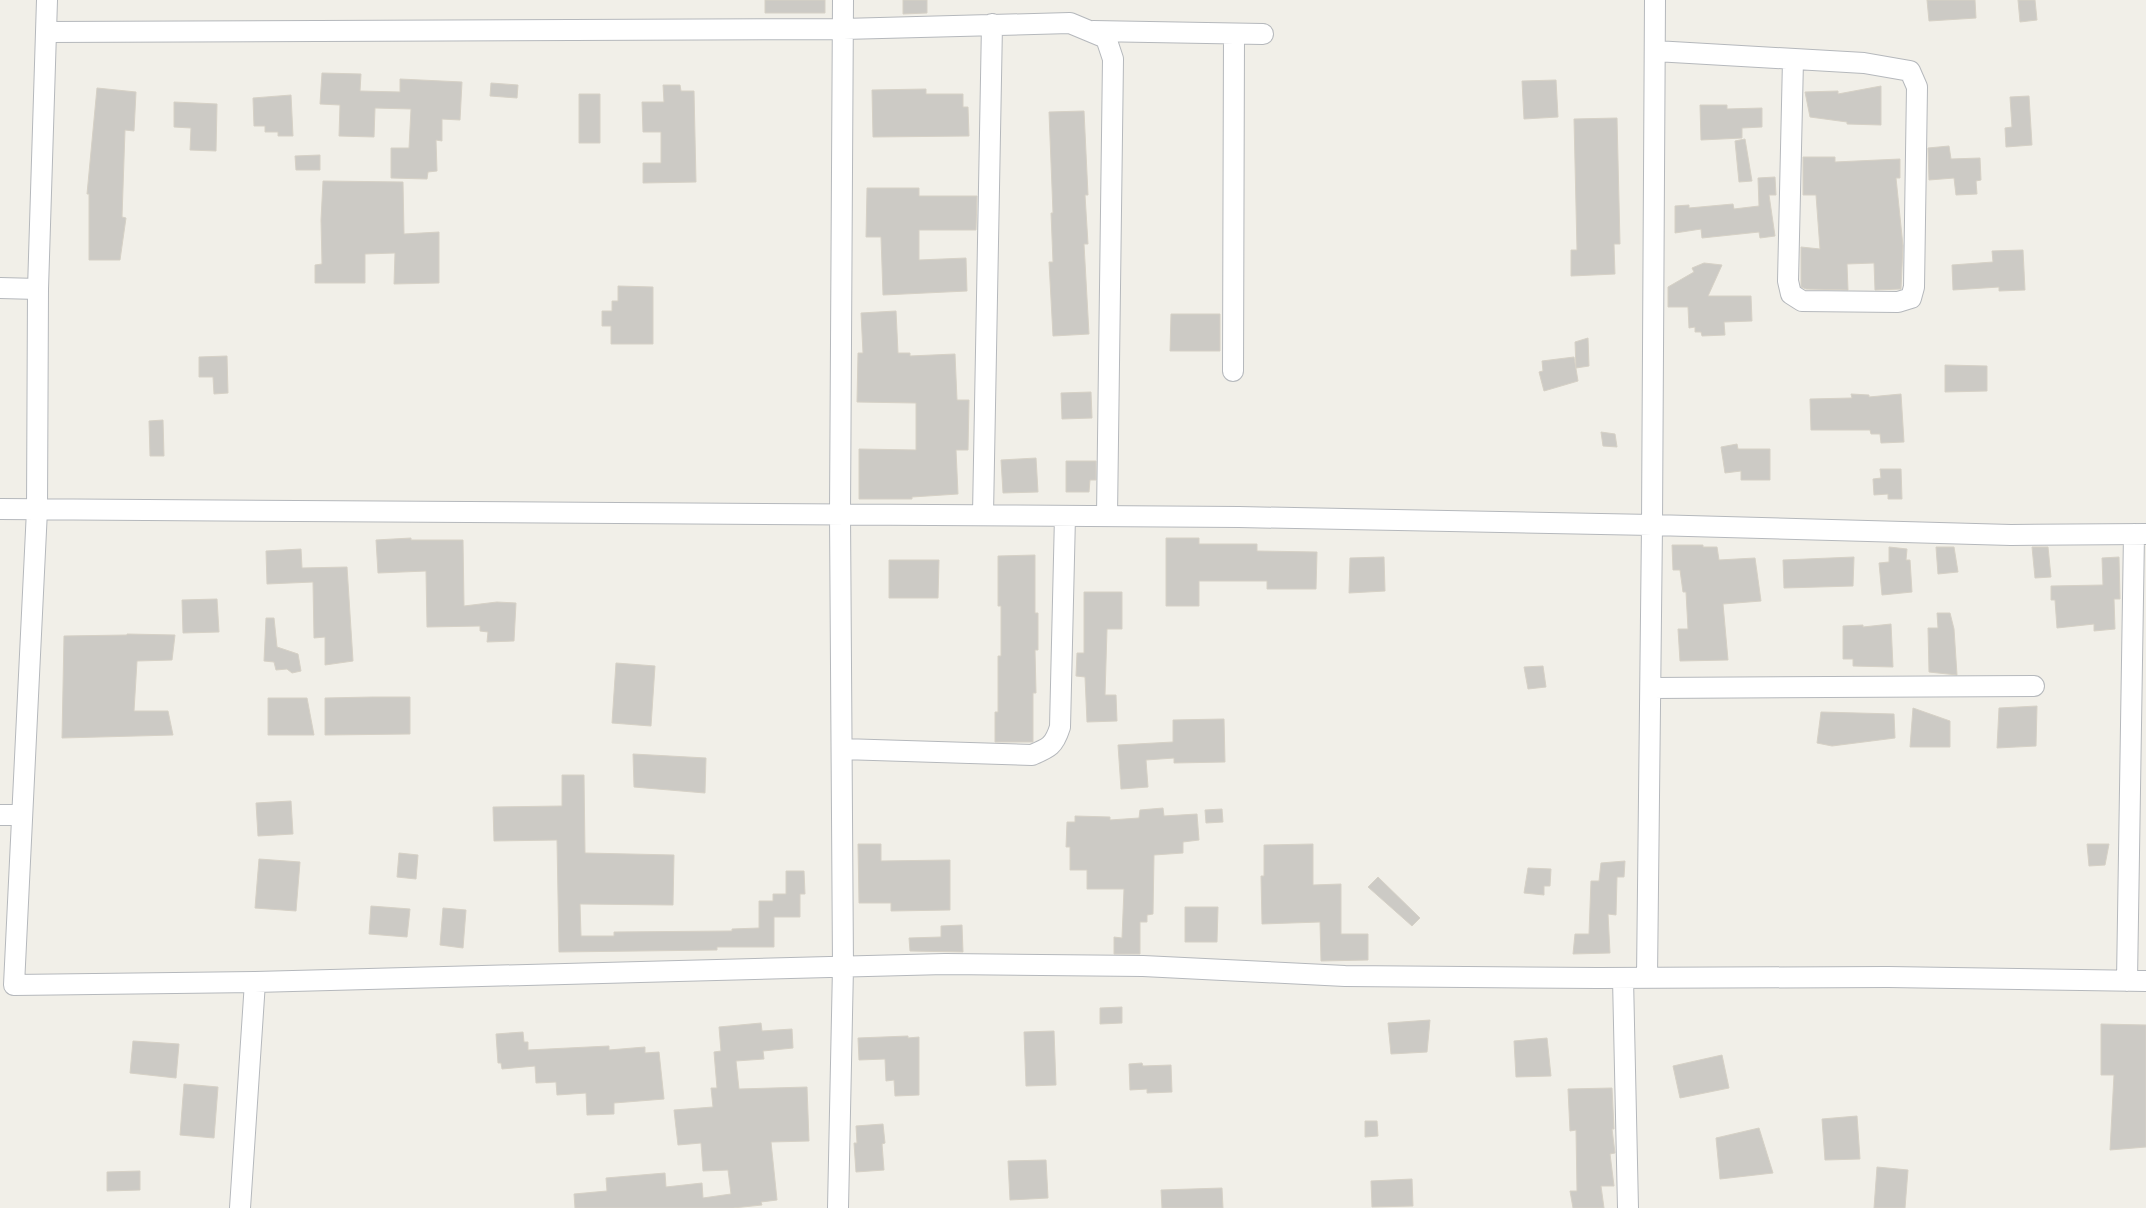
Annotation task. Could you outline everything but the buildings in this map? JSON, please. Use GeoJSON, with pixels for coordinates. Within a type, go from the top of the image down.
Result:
{"type":"FeatureCollection","features":[{"type":"Feature","properties":{"kind":"street"},"geometry":{"type":"LineString","coordinates":[[0,509],[37,510],[1107,516],[1652,525],[2011,535],[2140,534],[2136,981],[1888,977],[1345,976],[1143,966],[945,964],[256,982],[7,985],[22,816],[37,510],[38,289],[47,0]]}},
{"type":"Feature","properties":{"kind":"street"},"geometry":{"type":"LineString","coordinates":[[838,1208],[843,967],[840,514],[843,0]]}},
{"type":"Feature","properties":{"kind":"street"},"geometry":{"type":"LineString","coordinates":[[1647,978],[1651,688],[1655,0]]}},
{"type":"Feature","properties":{"kind":"street"},"geometry":{"type":"LineString","coordinates":[[47,32],[843,29],[1070,23],[1091,31],[1106,38],[1114,59],[1107,516]]}},
{"type":"Feature","properties":{"kind":"street"},"geometry":{"type":"LineString","coordinates":[[982,515],[992,24]]}},
{"type":"Feature","properties":{"kind":"street"},"geometry":{"type":"LineString","coordinates":[[1091,31],[1263,34]]}},
{"type":"Feature","properties":{"kind":"street"},"geometry":{"type":"LineString","coordinates":[[1233,371],[1234,34]]}},
{"type":"Feature","properties":{"kind":"street"},"geometry":{"type":"LineString","coordinates":[[1655,51],[1864,63],[1910,71],[1917,87],[1914,287],[1911,298],[1898,302],[1802,301],[1791,294],[1788,281],[1793,60]]}},
{"type":"Feature","properties":{"kind":"street"},"geometry":{"type":"LineString","coordinates":[[0,288],[38,289]]}},
{"type":"Feature","properties":{"kind":"street"},"geometry":{"type":"LineString","coordinates":[[842,749],[1032,755],[1047,749],[1056,740],[1060,728],[1065,516]]}},
{"type":"Feature","properties":{"kind":"street"},"geometry":{"type":"LineString","coordinates":[[1651,688],[2034,686]]}},
{"type":"Feature","properties":{"kind":"street"},"geometry":{"type":"LineString","coordinates":[[0,815],[22,816]]}},
{"type":"Feature","properties":{"kind":"street"},"geometry":{"type":"LineString","coordinates":[[1623,978],[1628,1208]]}},
{"type":"Feature","properties":{"kind":"street"},"geometry":{"type":"LineString","coordinates":[[240,1208],[256,982]]}}]}
